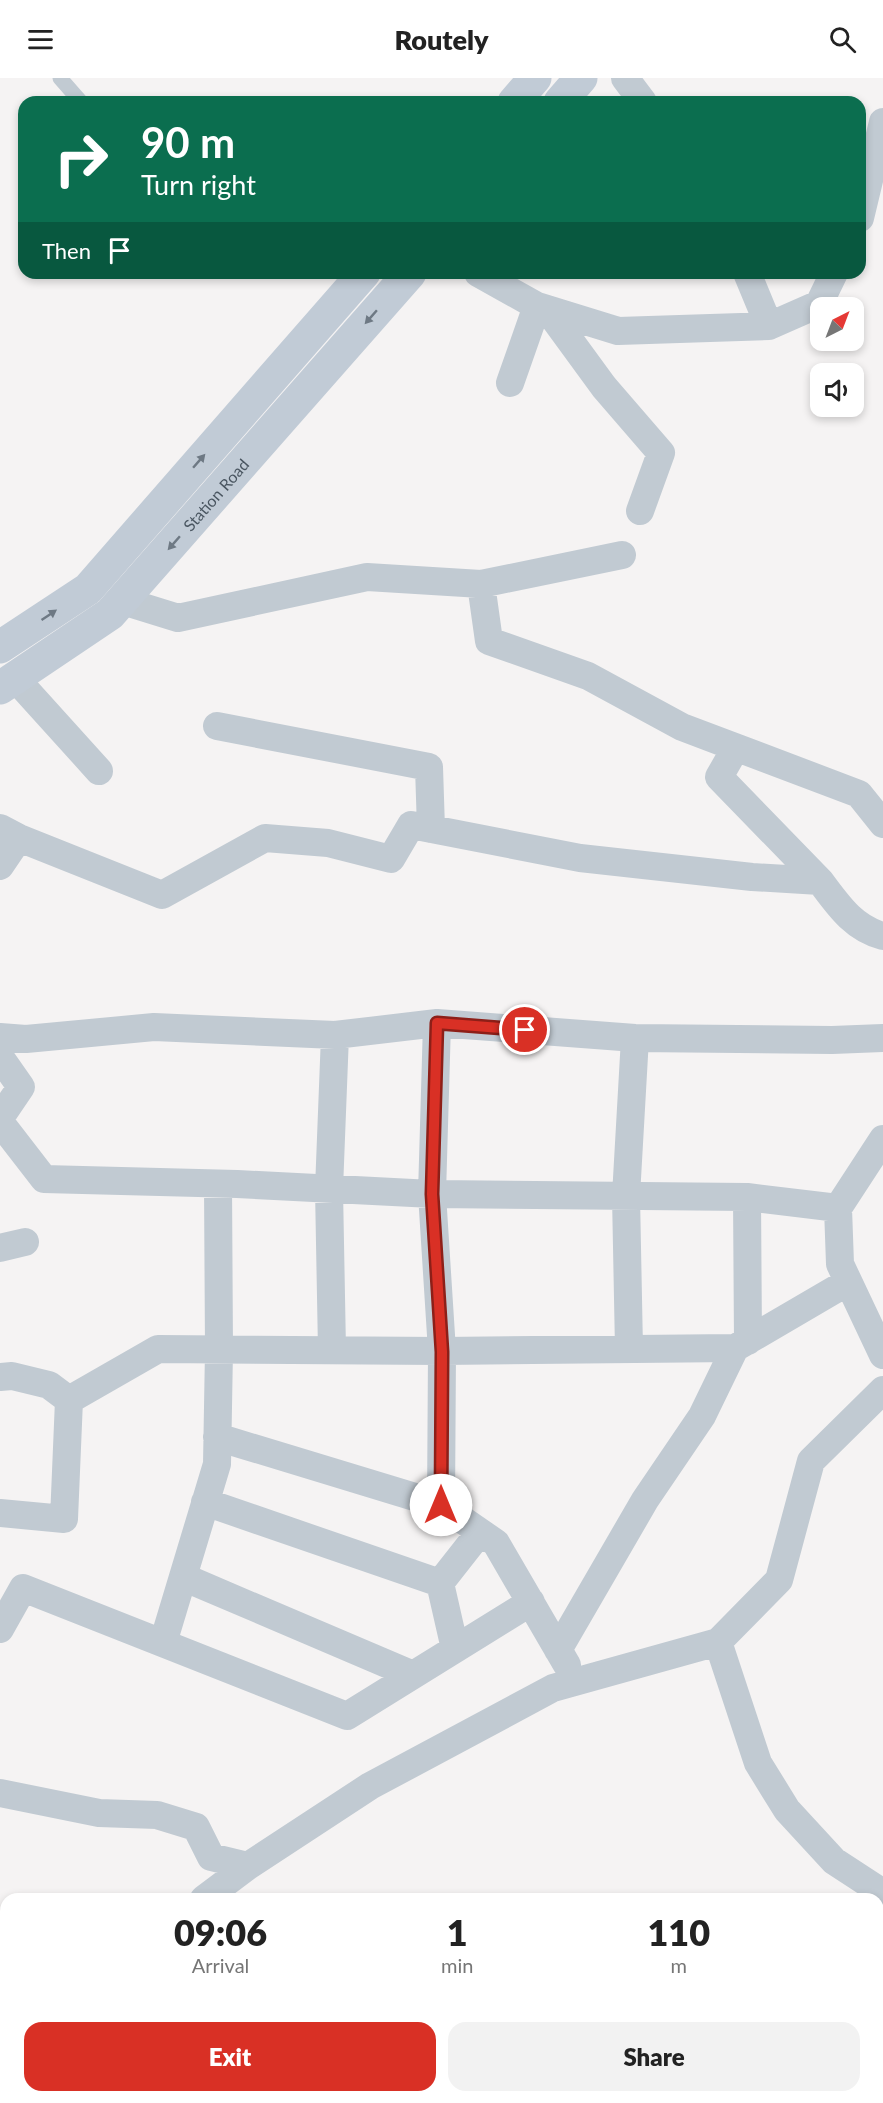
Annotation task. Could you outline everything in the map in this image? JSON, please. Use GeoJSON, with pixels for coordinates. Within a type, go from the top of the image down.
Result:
{"type":"FeatureCollection","features":[{"type":"Feature","properties":{"kind":"street"},"geometry":{"type":"LineString","coordinates":[[519,96],[535,78]]}},
{"type":"Feature","properties":{"kind":"street"},"geometry":{"type":"LineString","coordinates":[[565,96],[581,78]]}},
{"type":"Feature","properties":{"kind":"street"},"geometry":{"type":"LineString","coordinates":[[625,78],[638,96]]}},
{"type":"Feature","properties":{"kind":"street"},"geometry":{"type":"LineString","coordinates":[[866,193],[883,122]]}},
{"type":"Feature","properties":{"kind":"street","name":"Station Road"},"geometry":{"type":"LineString","coordinates":[[0,647],[88,589],[359,279]]}},
{"type":"Feature","properties":{"kind":"street","name":"Station Road"},"geometry":{"type":"LineString","coordinates":[[8,683],[111,615],[405,279]]}},
{"type":"Feature","properties":{"kind":"street"},"geometry":{"type":"LineString","coordinates":[[489,279],[542,308],[618,331],[769,326],[819,304],[831,279]]}},
{"type":"Feature","properties":{"kind":"street"},"geometry":{"type":"LineString","coordinates":[[749,279],[769,326]]}},
{"type":"Feature","properties":{"kind":"street"},"geometry":{"type":"LineString","coordinates":[[510,383],[542,308]]}},
{"type":"Feature","properties":{"kind":"street"},"geometry":{"type":"LineString","coordinates":[[542,308],[604,387],[661,453],[640,510]]}},
{"type":"Feature","properties":{"kind":"street"},"geometry":{"type":"LineString","coordinates":[[123,600],[178,618],[366,577],[481,584],[622,555]]}},
{"type":"Feature","properties":{"kind":"street"},"geometry":{"type":"LineString","coordinates":[[481,584],[489,641],[588,676],[682,728],[859,794],[883,824]]}},
{"type":"Feature","properties":{"kind":"street"},"geometry":{"type":"LineString","coordinates":[[8,683],[99,771]]}},
{"type":"Feature","properties":{"kind":"street"},"geometry":{"type":"LineString","coordinates":[[218,726],[429,767],[431,829]]}},
{"type":"Feature","properties":{"kind":"street"},"geometry":{"type":"LineString","coordinates":[[735,749],[719,777],[820,881],[846,916],[869,933],[883,936]]}},
{"type":"Feature","properties":{"kind":"street"},"geometry":{"type":"LineString","coordinates":[[0,866],[9,833],[162,895],[265,838],[328,843],[391,859],[411,825],[580,858],[752,877],[820,881]]}},
{"type":"Feature","properties":{"kind":"street"},"geometry":{"type":"LineString","coordinates":[[437,1023],[432,1194],[442,1352],[441,1505]]}},
{"type":"Feature","properties":{"kind":"street"},"geometry":{"type":"LineString","coordinates":[[0,1037],[26,1039],[154,1027],[335,1035],[437,1023],[635,1038],[832,1040],[883,1038]]}},
{"type":"Feature","properties":{"kind":"street"},"geometry":{"type":"LineString","coordinates":[[332,1350],[329,1189],[335,1035]]}},
{"type":"Feature","properties":{"kind":"street"},"geometry":{"type":"LineString","coordinates":[[629,1349],[626,1196],[635,1038]]}},
{"type":"Feature","properties":{"kind":"street"},"geometry":{"type":"LineString","coordinates":[[0,1058],[21,1087],[0,1120],[44,1179],[432,1194],[747,1197],[838,1208]]}},
{"type":"Feature","properties":{"kind":"street"},"geometry":{"type":"LineString","coordinates":[[883,1139],[838,1208],[840,1264],[883,1355]]}},
{"type":"Feature","properties":{"kind":"street"},"geometry":{"type":"LineString","coordinates":[[163,1643],[217,1464],[218,1184]]}},
{"type":"Feature","properties":{"kind":"street"},"geometry":{"type":"LineString","coordinates":[[558,1650],[645,1500],[702,1416],[741,1344],[747,1197]]}},
{"type":"Feature","properties":{"kind":"street"},"geometry":{"type":"LineString","coordinates":[[69,1400],[158,1349],[442,1352],[629,1349],[741,1344],[848,1282]]}},
{"type":"Feature","properties":{"kind":"street"},"geometry":{"type":"LineString","coordinates":[[0,1377],[12,1376],[49,1384],[69,1400]]}},
{"type":"Feature","properties":{"kind":"street"},"geometry":{"type":"LineString","coordinates":[[212,1893],[248,1866],[370,1786],[553,1688],[718,1642],[779,1580],[811,1461],[883,1390]]}},
{"type":"Feature","properties":{"kind":"street"},"geometry":{"type":"LineString","coordinates":[[0,1513],[64,1519],[69,1400]]}},
{"type":"Feature","properties":{"kind":"street"},"geometry":{"type":"LineString","coordinates":[[217,1437],[441,1505],[496,1543],[576,1682]]}},
{"type":"Feature","properties":{"kind":"street"},"geometry":{"type":"LineString","coordinates":[[205,1502],[440,1583]]}},
{"type":"Feature","properties":{"kind":"street"},"geometry":{"type":"LineString","coordinates":[[440,1583],[480,1532]]}},
{"type":"Feature","properties":{"kind":"street"},"geometry":{"type":"LineString","coordinates":[[183,1577],[413,1675]]}},
{"type":"Feature","properties":{"kind":"street"},"geometry":{"type":"LineString","coordinates":[[440,1583],[455,1649]]}},
{"type":"Feature","properties":{"kind":"street"},"geometry":{"type":"LineString","coordinates":[[0,1629],[23,1588],[347,1716],[531,1602]]}},
{"type":"Feature","properties":{"kind":"street"},"geometry":{"type":"LineString","coordinates":[[718,1642],[758,1763],[787,1810],[834,1861],[883,1893]]}},
{"type":"Feature","properties":{"kind":"street"},"geometry":{"type":"LineString","coordinates":[[0,1792],[99,1813],[157,1815],[196,1827],[211,1857],[248,1866]]}},
{"type":"Feature","properties":{"kind":"lane"},"geometry":{"type":"LineString","coordinates":[[60,78],[76,96]]}},
{"type":"Feature","properties":{"kind":"route"},"geometry":{"type":"LineString","coordinates":[[441,1505],[442,1352],[432,1194],[437,1023],[525,1030]]}}]}
